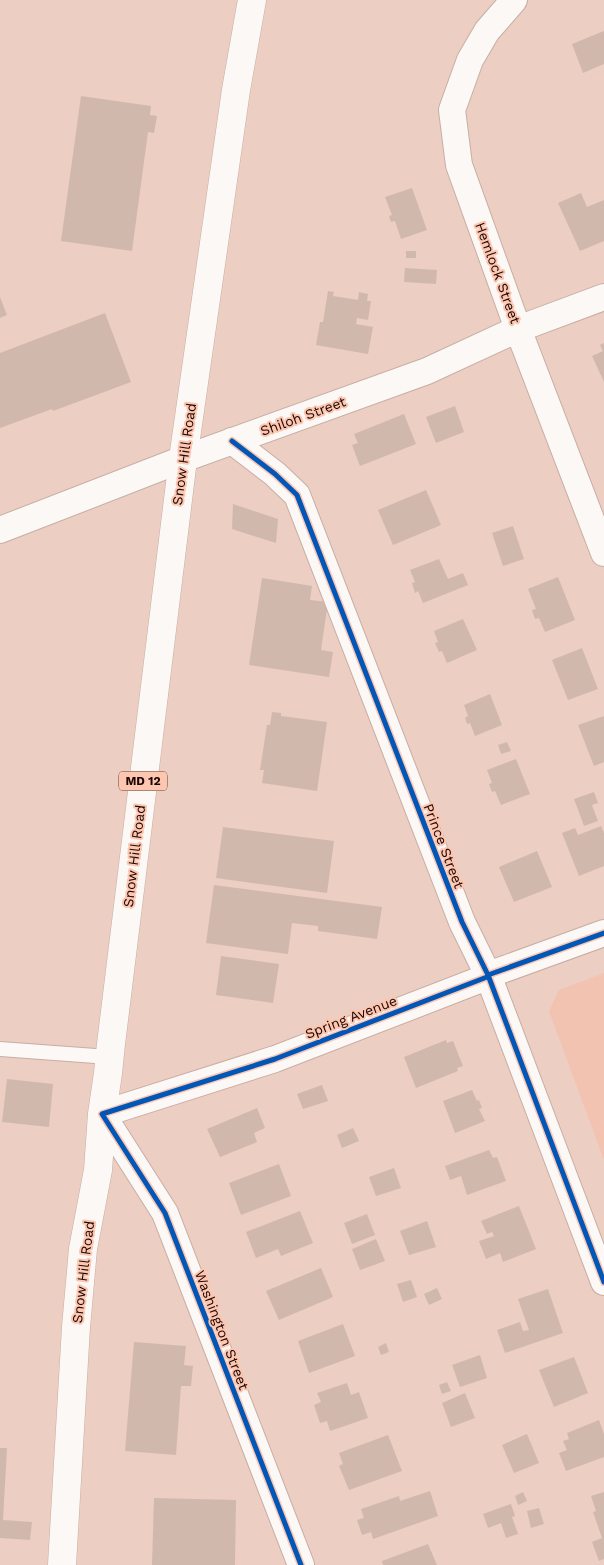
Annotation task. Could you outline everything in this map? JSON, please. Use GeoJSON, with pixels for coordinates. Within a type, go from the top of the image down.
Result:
{"type":"FeatureCollection","features":[{"type":"Feature","properties":{"kind":"main road","name":"Snow Hill Road"},"geometry":{"type":"LineString","coordinates":[[62,1565],[76,1327],[82,1259],[98,1170],[102,1114],[183,459],[236,90],[252,0]]}},
{"type":"Feature","properties":{"kind":"street","name":"Hemlock Street"},"geometry":{"type":"LineString","coordinates":[[514,0],[487,31],[470,60],[452,110],[459,165],[518,329],[604,552]]}},
{"type":"Feature","properties":{"kind":"street","name":"Shiloh Street"},"geometry":{"type":"LineString","coordinates":[[0,530],[183,459],[428,371],[518,329],[604,297]]}},
{"type":"Feature","properties":{"kind":"street","name":"Prince Street"},"geometry":{"type":"LineString","coordinates":[[232,441],[275,474],[297,494],[462,922],[488,974],[604,1282]]}},
{"type":"Feature","properties":{"kind":"street","name":"Spring Avenue"},"geometry":{"type":"LineString","coordinates":[[102,1114],[275,1059],[487,977],[488,974],[604,932]]}},
{"type":"Feature","properties":{"kind":"street","name":"Washington Street"},"geometry":{"type":"LineString","coordinates":[[102,1114],[165,1213],[301,1565]]}},
{"type":"Feature","properties":{"kind":"lane"},"geometry":{"type":"LineString","coordinates":[[0,1049],[110,1057]]}},
{"type":"Feature","properties":{"kind":"shaded area"},"geometry":{"type":"Polygon","coordinates":[[[604,973],[604,1160],[549,1011],[559,990],[604,973]]]}},
{"type":"Feature","properties":{"kind":"building"},"geometry":{"type":"Polygon","coordinates":[[[604,31],[604,64],[583,73],[572,44],[604,31]]]}},
{"type":"Feature","properties":{"kind":"building"},"geometry":{"type":"Polygon","coordinates":[[[81,96],[151,106],[150,115],[157,116],[154,133],[148,132],[132,251],[61,241],[81,96]]]}},
{"type":"Feature","properties":{"kind":"building"},"geometry":{"type":"Polygon","coordinates":[[[412,188],[427,230],[401,239],[395,221],[391,222],[389,216],[392,215],[385,197],[412,188]]]}},
{"type":"Feature","properties":{"kind":"building"},"geometry":{"type":"Polygon","coordinates":[[[581,193],[587,207],[604,200],[604,241],[580,251],[558,203],[581,193]]]}},
{"type":"Feature","properties":{"kind":"building"},"geometry":{"type":"Polygon","coordinates":[[[406,251],[416,251],[416,258],[406,258],[406,251]]]}},
{"type":"Feature","properties":{"kind":"building"},"geometry":{"type":"Polygon","coordinates":[[[405,268],[437,270],[436,284],[404,282],[405,268]]]}},
{"type":"Feature","properties":{"kind":"building"},"geometry":{"type":"Polygon","coordinates":[[[328,291],[334,292],[333,296],[358,300],[359,292],[368,294],[367,301],[371,301],[368,320],[357,318],[356,324],[373,327],[368,354],[316,345],[320,322],[323,322],[328,291]]]}},
{"type":"Feature","properties":{"kind":"building"},"geometry":{"type":"Polygon","coordinates":[[[0,297],[7,315],[0,318],[0,297]]]}},
{"type":"Feature","properties":{"kind":"building"},"geometry":{"type":"Polygon","coordinates":[[[105,313],[131,382],[53,411],[52,409],[0,428],[0,353],[105,313]]]}},
{"type":"Feature","properties":{"kind":"building"},"geometry":{"type":"Polygon","coordinates":[[[604,343],[604,382],[592,356],[603,351],[600,345],[604,343]]]}},
{"type":"Feature","properties":{"kind":"building"},"geometry":{"type":"Polygon","coordinates":[[[455,406],[464,432],[436,443],[426,417],[455,406]]]}},
{"type":"Feature","properties":{"kind":"building"},"geometry":{"type":"Polygon","coordinates":[[[404,414],[416,444],[360,466],[352,445],[358,443],[354,434],[404,414]]]}},
{"type":"Feature","properties":{"kind":"building"},"geometry":{"type":"Polygon","coordinates":[[[426,490],[441,525],[393,545],[378,510],[426,490]]]}},
{"type":"Feature","properties":{"kind":"building"},"geometry":{"type":"Polygon","coordinates":[[[233,504],[278,519],[276,543],[232,529],[233,504]]]}},
{"type":"Feature","properties":{"kind":"building"},"geometry":{"type":"Polygon","coordinates":[[[513,526],[524,559],[503,566],[492,533],[513,526]]]}},
{"type":"Feature","properties":{"kind":"building"},"geometry":{"type":"Polygon","coordinates":[[[439,559],[448,579],[463,573],[468,585],[423,603],[418,591],[415,593],[412,583],[415,582],[410,570],[439,559]]]}},
{"type":"Feature","properties":{"kind":"building"},"geometry":{"type":"Polygon","coordinates":[[[558,577],[575,620],[545,632],[539,618],[535,619],[532,610],[536,609],[528,589],[558,577]]]}},
{"type":"Feature","properties":{"kind":"building"},"geometry":{"type":"Polygon","coordinates":[[[262,578],[312,586],[310,600],[328,602],[321,650],[333,652],[329,677],[249,665],[262,578]]]}},
{"type":"Feature","properties":{"kind":"building"},"geometry":{"type":"Polygon","coordinates":[[[463,619],[477,650],[447,663],[442,651],[439,652],[435,643],[438,642],[434,631],[463,619]]]}},
{"type":"Feature","properties":{"kind":"building"},"geometry":{"type":"Polygon","coordinates":[[[582,648],[598,689],[568,700],[552,660],[582,648]]]}},
{"type":"Feature","properties":{"kind":"building"},"geometry":{"type":"Polygon","coordinates":[[[490,694],[502,725],[475,736],[470,723],[467,724],[465,718],[468,716],[464,705],[490,694]]]}},
{"type":"Feature","properties":{"kind":"building"},"geometry":{"type":"Polygon","coordinates":[[[272,712],[281,713],[281,716],[327,722],[317,791],[262,783],[264,770],[260,770],[267,725],[270,725],[272,712]]]}},
{"type":"Feature","properties":{"kind":"building"},"geometry":{"type":"Polygon","coordinates":[[[604,716],[604,762],[594,766],[578,725],[604,716]]]}},
{"type":"Feature","properties":{"kind":"building"},"geometry":{"type":"Polygon","coordinates":[[[507,742],[511,751],[501,754],[498,745],[507,742]]]}},
{"type":"Feature","properties":{"kind":"building"},"geometry":{"type":"Polygon","coordinates":[[[516,759],[530,794],[501,805],[495,791],[492,792],[489,784],[492,783],[487,770],[516,759]]]}},
{"type":"Feature","properties":{"kind":"building"},"geometry":{"type":"Polygon","coordinates":[[[594,792],[598,803],[592,805],[598,821],[584,826],[574,799],[594,792]]]}},
{"type":"Feature","properties":{"kind":"building"},"geometry":{"type":"Polygon","coordinates":[[[601,826],[604,833],[604,866],[579,876],[562,833],[575,828],[578,835],[601,826]]]}},
{"type":"Feature","properties":{"kind":"building"},"geometry":{"type":"Polygon","coordinates":[[[223,827],[334,841],[327,893],[216,878],[223,827]]]}},
{"type":"Feature","properties":{"kind":"building"},"geometry":{"type":"Polygon","coordinates":[[[537,851],[552,887],[514,902],[499,867],[537,851]]]}},
{"type":"Feature","properties":{"kind":"building"},"geometry":{"type":"Polygon","coordinates":[[[214,885],[382,907],[377,939],[318,931],[318,926],[292,923],[288,954],[206,943],[214,885]]]}},
{"type":"Feature","properties":{"kind":"building"},"geometry":{"type":"Polygon","coordinates":[[[221,956],[279,964],[273,1003],[216,995],[221,956]]]}},
{"type":"Feature","properties":{"kind":"building"},"geometry":{"type":"Polygon","coordinates":[[[446,1040],[447,1043],[453,1041],[463,1066],[457,1068],[458,1071],[416,1088],[404,1057],[446,1040]]]}},
{"type":"Feature","properties":{"kind":"building"},"geometry":{"type":"Polygon","coordinates":[[[7,1079],[53,1084],[49,1127],[2,1122],[7,1079]]]}},
{"type":"Feature","properties":{"kind":"building"},"geometry":{"type":"Polygon","coordinates":[[[322,1085],[328,1101],[303,1109],[297,1094],[322,1085]]]}},
{"type":"Feature","properties":{"kind":"building"},"geometry":{"type":"Polygon","coordinates":[[[472,1090],[477,1101],[479,1100],[482,1108],[479,1109],[485,1121],[455,1133],[443,1101],[472,1090]]]}},
{"type":"Feature","properties":{"kind":"building"},"geometry":{"type":"Polygon","coordinates":[[[257,1108],[265,1128],[254,1133],[257,1142],[220,1157],[207,1129],[257,1108]]]}},
{"type":"Feature","properties":{"kind":"building"},"geometry":{"type":"Polygon","coordinates":[[[353,1128],[359,1141],[342,1148],[337,1135],[353,1128]]]}},
{"type":"Feature","properties":{"kind":"building"},"geometry":{"type":"Polygon","coordinates":[[[489,1150],[493,1158],[497,1157],[506,1181],[467,1195],[461,1176],[450,1180],[445,1166],[489,1150]]]}},
{"type":"Feature","properties":{"kind":"building"},"geometry":{"type":"Polygon","coordinates":[[[279,1164],[291,1196],[241,1215],[229,1183],[279,1164]]]}},
{"type":"Feature","properties":{"kind":"building"},"geometry":{"type":"Polygon","coordinates":[[[394,1168],[401,1188],[376,1196],[369,1177],[394,1168]]]}},
{"type":"Feature","properties":{"kind":"building"},"geometry":{"type":"Polygon","coordinates":[[[519,1206],[536,1249],[503,1262],[500,1253],[486,1259],[479,1241],[494,1236],[492,1232],[487,1234],[481,1221],[519,1206]]]}},
{"type":"Feature","properties":{"kind":"building"},"geometry":{"type":"Polygon","coordinates":[[[300,1211],[313,1243],[281,1256],[278,1249],[256,1258],[246,1232],[300,1211]]]}},
{"type":"Feature","properties":{"kind":"building"},"geometry":{"type":"Polygon","coordinates":[[[367,1214],[375,1235],[352,1244],[344,1223],[367,1214]]]}},
{"type":"Feature","properties":{"kind":"building"},"geometry":{"type":"Polygon","coordinates":[[[427,1221],[436,1247],[409,1255],[400,1231],[427,1221]]]}},
{"type":"Feature","properties":{"kind":"building"},"geometry":{"type":"Polygon","coordinates":[[[376,1239],[385,1261],[360,1270],[352,1249],[376,1239]]]}},
{"type":"Feature","properties":{"kind":"building"},"geometry":{"type":"Polygon","coordinates":[[[321,1268],[333,1297],[279,1320],[266,1291],[321,1268]]]}},
{"type":"Feature","properties":{"kind":"building"},"geometry":{"type":"Polygon","coordinates":[[[411,1280],[417,1297],[403,1302],[397,1284],[411,1280]]]}},
{"type":"Feature","properties":{"kind":"building"},"geometry":{"type":"Polygon","coordinates":[[[437,1288],[442,1299],[429,1305],[424,1294],[437,1288]]]}},
{"type":"Feature","properties":{"kind":"building"},"geometry":{"type":"Polygon","coordinates":[[[548,1289],[563,1333],[505,1353],[497,1330],[520,1322],[523,1331],[529,1330],[518,1299],[548,1289]]]}},
{"type":"Feature","properties":{"kind":"building"},"geometry":{"type":"Polygon","coordinates":[[[343,1324],[355,1356],[309,1373],[298,1341],[343,1324]]]}},
{"type":"Feature","properties":{"kind":"building"},"geometry":{"type":"Polygon","coordinates":[[[134,1342],[186,1346],[184,1365],[193,1366],[191,1386],[181,1386],[176,1455],[125,1451],[134,1342]]]}},
{"type":"Feature","properties":{"kind":"building"},"geometry":{"type":"Polygon","coordinates":[[[386,1343],[389,1352],[381,1355],[378,1347],[386,1343]]]}},
{"type":"Feature","properties":{"kind":"building"},"geometry":{"type":"Polygon","coordinates":[[[480,1355],[487,1378],[460,1387],[452,1365],[480,1355]]]}},
{"type":"Feature","properties":{"kind":"building"},"geometry":{"type":"Polygon","coordinates":[[[574,1357],[588,1393],[554,1407],[539,1370],[574,1357]]]}},
{"type":"Feature","properties":{"kind":"building"},"geometry":{"type":"Polygon","coordinates":[[[447,1382],[451,1391],[442,1394],[439,1385],[447,1382]]]}},
{"type":"Feature","properties":{"kind":"building"},"geometry":{"type":"Polygon","coordinates":[[[347,1383],[351,1395],[359,1392],[368,1418],[330,1431],[327,1421],[320,1423],[314,1405],[321,1402],[317,1393],[347,1383]]]}},
{"type":"Feature","properties":{"kind":"building"},"geometry":{"type":"Polygon","coordinates":[[[465,1393],[475,1418],[451,1427],[442,1403],[465,1393]]]}},
{"type":"Feature","properties":{"kind":"building"},"geometry":{"type":"Polygon","coordinates":[[[599,1420],[604,1434],[604,1457],[566,1471],[559,1453],[567,1450],[563,1441],[569,1439],[567,1433],[599,1420]]]}},
{"type":"Feature","properties":{"kind":"building"},"geometry":{"type":"Polygon","coordinates":[[[527,1434],[539,1463],[514,1473],[502,1445],[527,1434]]]}},
{"type":"Feature","properties":{"kind":"building"},"geometry":{"type":"Polygon","coordinates":[[[388,1435],[402,1471],[349,1490],[339,1466],[343,1464],[339,1453],[388,1435]]]}},
{"type":"Feature","properties":{"kind":"building"},"geometry":{"type":"Polygon","coordinates":[[[0,1448],[7,1448],[3,1520],[32,1522],[30,1540],[0,1538],[0,1448]]]}},
{"type":"Feature","properties":{"kind":"building"},"geometry":{"type":"Polygon","coordinates":[[[430,1491],[438,1516],[373,1539],[371,1532],[362,1535],[357,1520],[364,1518],[361,1509],[399,1496],[400,1501],[430,1491]]]}},
{"type":"Feature","properties":{"kind":"building"},"geometry":{"type":"Polygon","coordinates":[[[523,1492],[527,1501],[518,1505],[515,1496],[523,1492]]]}},
{"type":"Feature","properties":{"kind":"building"},"geometry":{"type":"Polygon","coordinates":[[[604,1492],[604,1559],[599,1561],[592,1542],[602,1538],[593,1512],[596,1511],[591,1496],[604,1492]]]}},
{"type":"Feature","properties":{"kind":"building"},"geometry":{"type":"Polygon","coordinates":[[[154,1498],[236,1500],[235,1565],[152,1565],[154,1498]]]}},
{"type":"Feature","properties":{"kind":"building"},"geometry":{"type":"Polygon","coordinates":[[[511,1504],[515,1516],[512,1517],[518,1534],[506,1538],[501,1523],[488,1528],[483,1514],[511,1504]]]}},
{"type":"Feature","properties":{"kind":"building"},"geometry":{"type":"Polygon","coordinates":[[[539,1508],[544,1524],[531,1528],[527,1511],[539,1508]]]}},
{"type":"Feature","properties":{"kind":"building"},"geometry":{"type":"Polygon","coordinates":[[[428,1544],[437,1565],[383,1565],[382,1561],[428,1544]]]}},
{"type":"Feature","properties":{"kind":"cycle path"},"geometry":{"type":"LineString","coordinates":[[232,441],[275,474],[297,495],[462,922],[488,975],[604,1282]]}},
{"type":"Feature","properties":{"kind":"cycle path"},"geometry":{"type":"LineString","coordinates":[[301,1565],[165,1213],[102,1114],[275,1059],[488,975],[604,933]]}}]}
